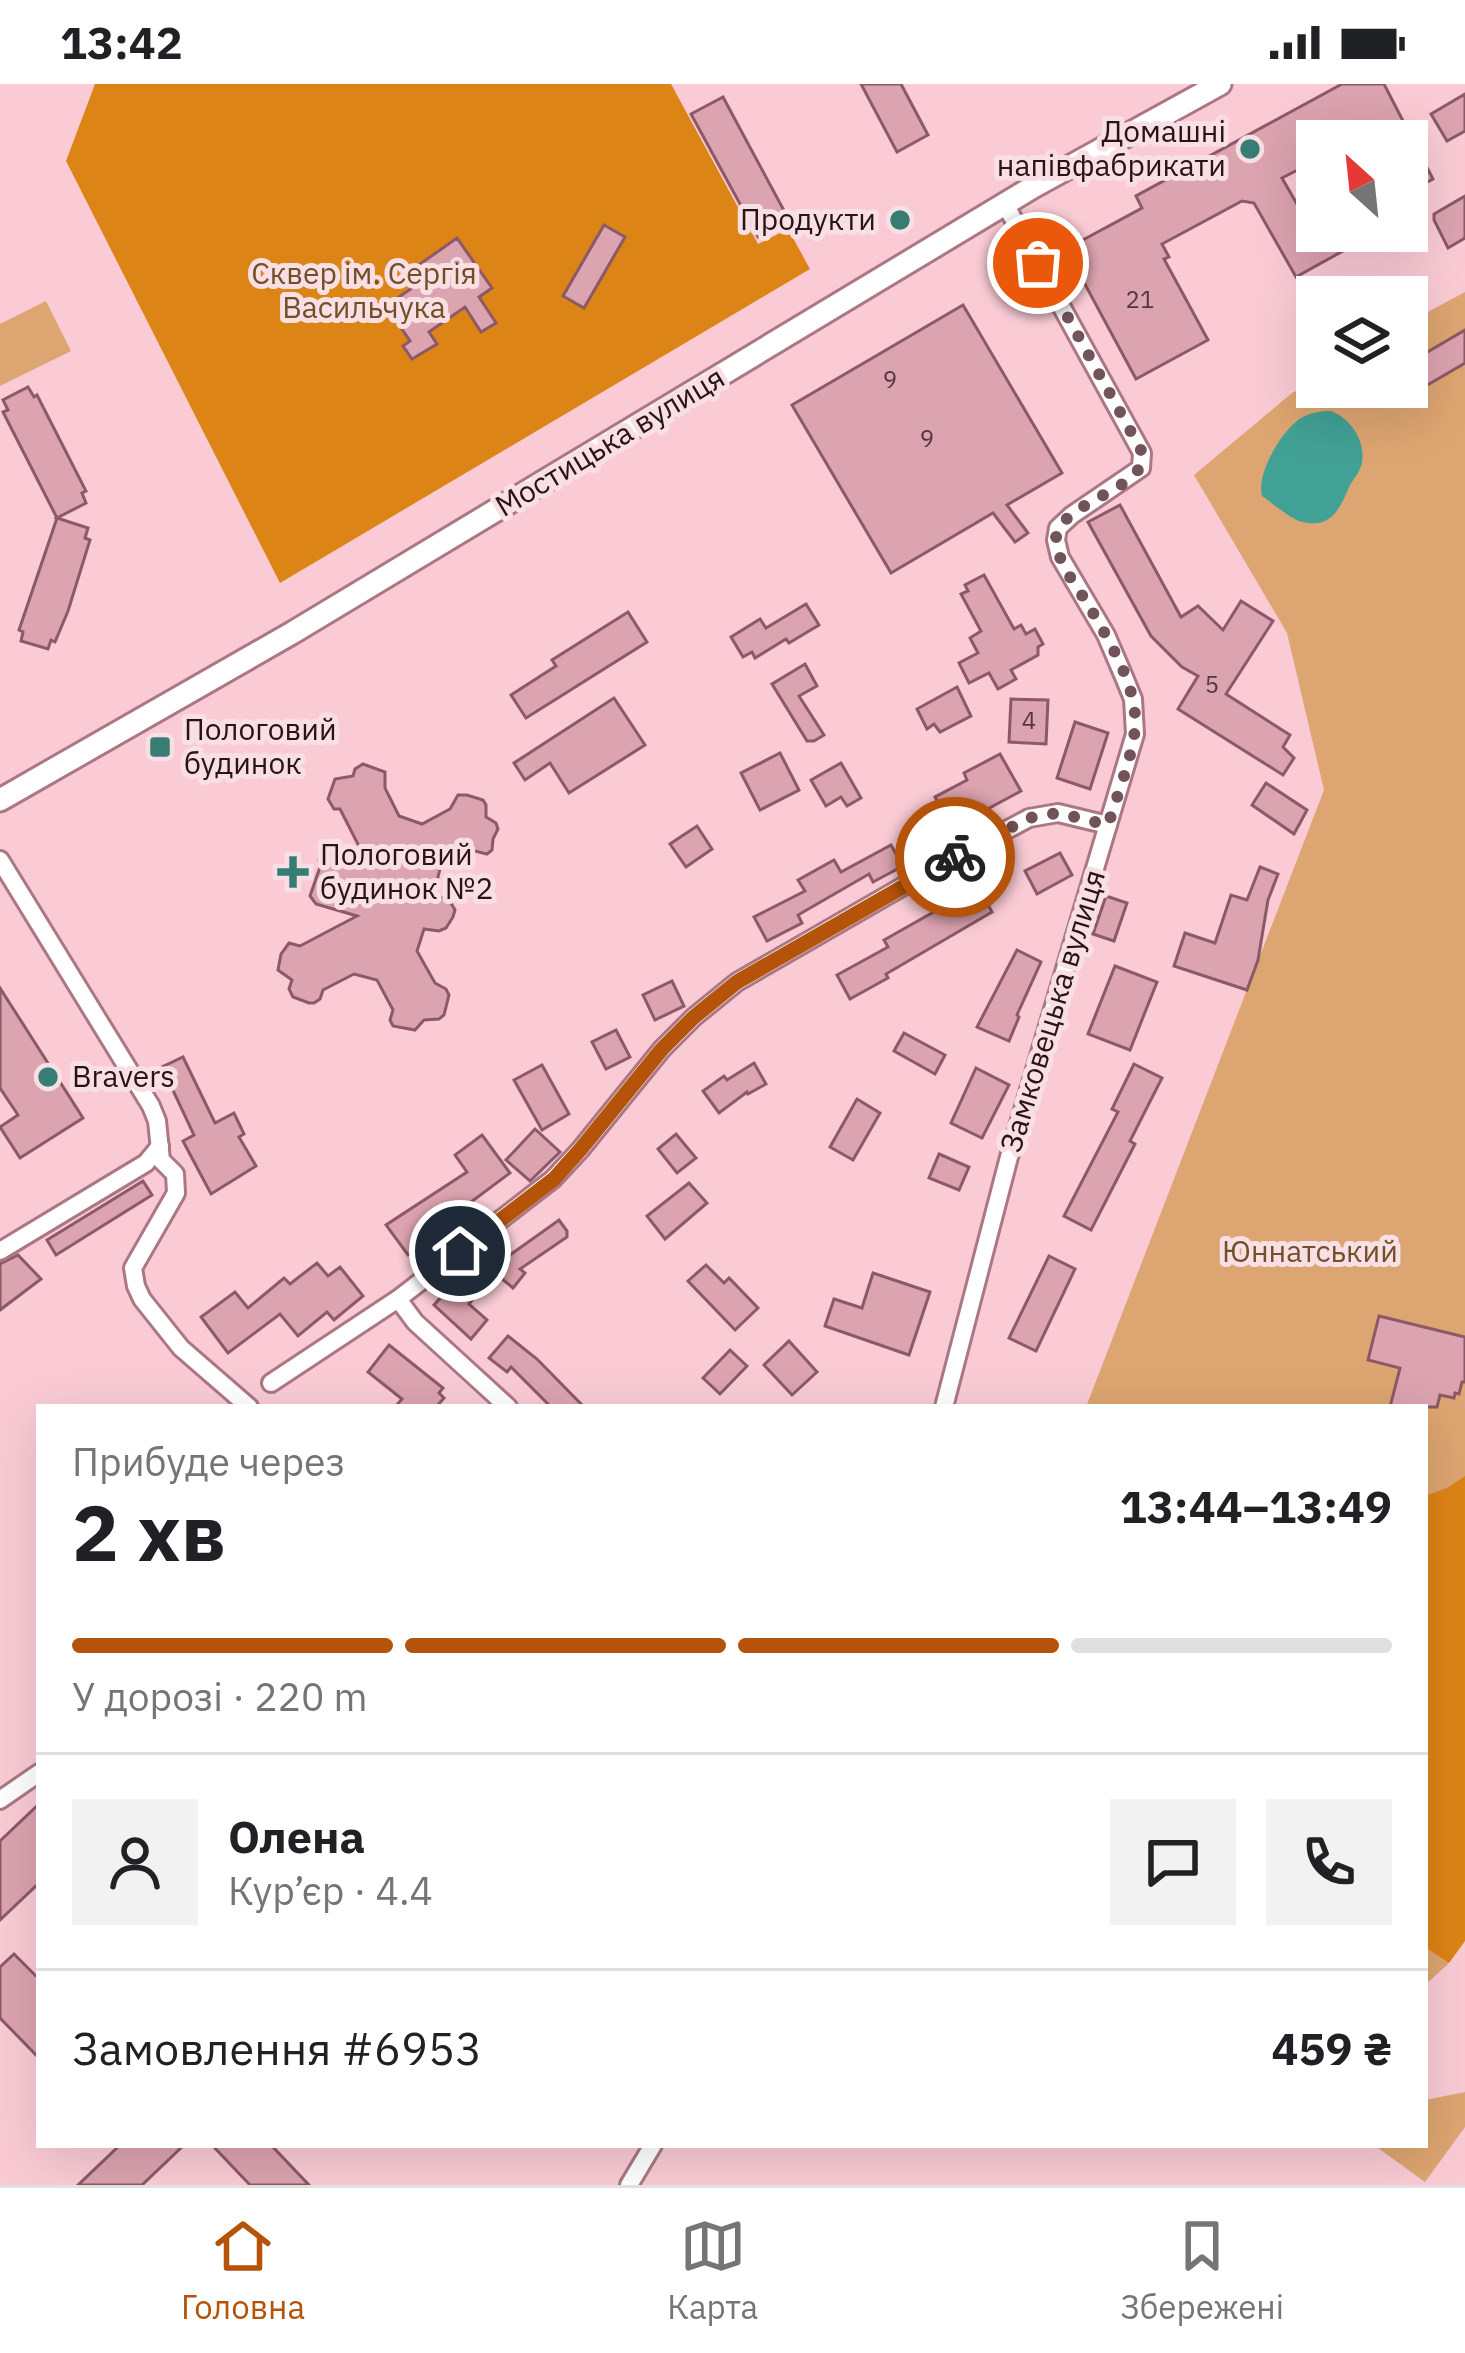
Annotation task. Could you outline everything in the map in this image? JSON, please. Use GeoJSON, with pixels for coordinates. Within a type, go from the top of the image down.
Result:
{"type":"FeatureCollection","features":[{"type":"Feature","properties":{"kind":"street","name":"Мостицька вулиця"},"geometry":{"type":"LineString","coordinates":[[0,800],[410,563],[1005,204],[1220,84]]}},
{"type":"Feature","properties":{"kind":"street","name":"Замковецька вулиця"},"geometry":{"type":"LineString","coordinates":[[945,1404],[1010,1157],[1135,734],[1133,699],[1106,635],[1060,557],[1056,540],[1058,528],[1072,515],[1141,468],[1142,452],[1005,204]]}},
{"type":"Feature","properties":{"kind":"street"},"geometry":{"type":"LineString","coordinates":[[271,1383],[398,1299],[554,1179],[662,1049],[737,982],[1029,818],[1058,813],[1108,825]]}},
{"type":"Feature","properties":{"kind":"street"},"geometry":{"type":"LineString","coordinates":[[0,860],[151,1106],[161,1160],[175,1174],[176,1193],[136,1260],[136,1286],[182,1348],[246,1404]]}},
{"type":"Feature","properties":{"kind":"street"},"geometry":{"type":"LineString","coordinates":[[0,1251],[146,1163],[160,1146]]}},
{"type":"Feature","properties":{"kind":"street"},"geometry":{"type":"LineString","coordinates":[[398,1299],[415,1322],[505,1404]]}},
{"type":"Feature","properties":{"kind":"street"},"geometry":{"type":"LineString","coordinates":[[0,1801],[36,1775]]}},
{"type":"Feature","properties":{"kind":"street"},"geometry":{"type":"LineString","coordinates":[[629,2185],[650,2148]]}},
{"type":"Feature","properties":{"kind":"green space","name":"Сквер ім. Сергія Васильчука"},"geometry":{"type":"Polygon","coordinates":[[[95,84],[671,84],[758,244],[788,229],[810,269],[280,583],[66,161],[95,84]]]}},
{"type":"Feature","properties":{"kind":"green space","name":"Юннатський"},"geometry":{"type":"Polygon","coordinates":[[[1465,292],[1465,1940],[1428,1982],[1428,1404],[1087,1404],[1324,790],[1287,633],[1194,475],[1296,391],[1296,408],[1428,408],[1428,312],[1465,292]]]}},
{"type":"Feature","properties":{"kind":"green space"},"geometry":{"type":"Polygon","coordinates":[[[46,301],[71,351],[0,386],[0,324],[46,301]]]}},
{"type":"Feature","properties":{"kind":"green space"},"geometry":{"type":"Polygon","coordinates":[[[1465,1476],[1465,1941],[1449,1963],[1428,1949],[1428,1495],[1465,1476]]]}},
{"type":"Feature","properties":{"kind":"green space"},"geometry":{"type":"Polygon","coordinates":[[[1465,2092],[1465,2127],[1425,2182],[1378,2148],[1428,2148],[1428,2099],[1465,2092]]]}},
{"type":"Feature","properties":{"kind":"shaded area"},"geometry":{"type":"Polygon","coordinates":[[[1330,411],[1355,430],[1363,454],[1361,465],[1328,520],[1302,522],[1262,496],[1263,476],[1293,424],[1330,411]]]}},
{"type":"Feature","properties":{"kind":"building"},"geometry":{"type":"Polygon","coordinates":[[[861,84],[901,84],[928,135],[897,152],[861,84]]]}},
{"type":"Feature","properties":{"kind":"building"},"geometry":{"type":"Polygon","coordinates":[[[1342,84],[1384,84],[1403,120],[1296,120],[1296,171],[1282,178],[1296,202],[1296,252],[1341,252],[1296,277],[1254,203],[1242,201],[1162,244],[1169,257],[1164,259],[1208,340],[1136,379],[1066,249],[1142,208],[1136,196],[1342,84]]]}},
{"type":"Feature","properties":{"kind":"building"},"geometry":{"type":"Polygon","coordinates":[[[1465,94],[1465,131],[1447,141],[1431,114],[1465,94]]]}},
{"type":"Feature","properties":{"kind":"building"},"geometry":{"type":"Polygon","coordinates":[[[723,97],[789,220],[758,237],[691,114],[723,97]]]}},
{"type":"Feature","properties":{"kind":"building"},"geometry":{"type":"Polygon","coordinates":[[[1465,196],[1465,238],[1448,248],[1434,214],[1465,196]]]}},
{"type":"Feature","properties":{"kind":"building"},"geometry":{"type":"Polygon","coordinates":[[[604,225],[625,237],[584,308],[563,296],[604,225]]]}},
{"type":"Feature","properties":{"kind":"building"},"geometry":{"type":"Polygon","coordinates":[[[457,238],[492,288],[479,297],[496,323],[481,332],[465,307],[429,332],[437,344],[412,359],[403,346],[410,341],[386,306],[415,286],[406,274],[457,238]]]}},
{"type":"Feature","properties":{"kind":"building"},"geometry":{"type":"Polygon","coordinates":[[[963,305],[1062,473],[1007,505],[1028,533],[1015,542],[993,513],[891,573],[792,405],[963,305]]]}},
{"type":"Feature","properties":{"kind":"building"},"geometry":{"type":"Polygon","coordinates":[[[1465,330],[1465,363],[1428,385],[1428,352],[1465,330]]]}},
{"type":"Feature","properties":{"kind":"building"},"geometry":{"type":"Polygon","coordinates":[[[28,387],[37,395],[86,491],[82,493],[86,503],[57,518],[3,412],[8,410],[3,400],[28,387]]]}},
{"type":"Feature","properties":{"kind":"building"},"geometry":{"type":"Polygon","coordinates":[[[1120,505],[1181,617],[1198,606],[1223,630],[1241,601],[1273,621],[1226,694],[1290,735],[1283,747],[1294,758],[1283,775],[1178,709],[1198,676],[1151,636],[1088,522],[1120,505]]]}},
{"type":"Feature","properties":{"kind":"building"},"geometry":{"type":"Polygon","coordinates":[[[57,518],[88,528],[85,538],[90,540],[68,611],[48,649],[21,641],[19,630],[57,518]]]}},
{"type":"Feature","properties":{"kind":"building"},"geometry":{"type":"Polygon","coordinates":[[[984,575],[1014,629],[1021,625],[1026,634],[1035,629],[1043,644],[1038,655],[1011,670],[1016,679],[998,689],[989,673],[969,683],[959,663],[978,653],[970,638],[981,631],[961,594],[968,591],[965,585],[984,575]]]}},
{"type":"Feature","properties":{"kind":"building"},"geometry":{"type":"Polygon","coordinates":[[[806,604],[819,625],[755,658],[752,652],[743,657],[731,637],[760,619],[766,628],[806,604]]]}},
{"type":"Feature","properties":{"kind":"building"},"geometry":{"type":"Polygon","coordinates":[[[628,612],[647,642],[526,718],[511,695],[556,666],[552,660],[628,612]]]}},
{"type":"Feature","properties":{"kind":"building"},"geometry":{"type":"Polygon","coordinates":[[[805,664],[817,686],[799,696],[824,735],[814,741],[807,741],[772,684],[805,664]]]}},
{"type":"Feature","properties":{"kind":"building"},"geometry":{"type":"Polygon","coordinates":[[[957,687],[971,716],[940,732],[934,724],[927,729],[917,709],[957,687]]]}},
{"type":"Feature","properties":{"kind":"building"},"geometry":{"type":"Polygon","coordinates":[[[614,698],[645,745],[569,793],[550,763],[525,780],[514,763],[614,698]]]}},
{"type":"Feature","properties":{"kind":"building"},"geometry":{"type":"Polygon","coordinates":[[[1011,699],[1048,700],[1046,744],[1009,742],[1011,699]]]}},
{"type":"Feature","properties":{"kind":"building"},"geometry":{"type":"Polygon","coordinates":[[[1075,722],[1108,733],[1090,789],[1057,778],[1075,722]]]}},
{"type":"Feature","properties":{"kind":"building"},"geometry":{"type":"Polygon","coordinates":[[[780,753],[799,790],[760,810],[741,773],[780,753]]]}},
{"type":"Feature","properties":{"kind":"building"},"geometry":{"type":"Polygon","coordinates":[[[1000,754],[1021,791],[971,818],[977,831],[958,841],[935,797],[967,780],[964,773],[1000,754]]]}},
{"type":"Feature","properties":{"kind":"building"},"geometry":{"type":"Polygon","coordinates":[[[841,763],[861,798],[847,806],[841,797],[826,806],[811,780],[841,763]]]}},
{"type":"Feature","properties":{"kind":"building"},"geometry":{"type":"Polygon","coordinates":[[[363,764],[385,772],[385,788],[399,816],[422,824],[450,809],[458,795],[467,795],[483,800],[486,817],[498,829],[487,854],[475,851],[440,869],[434,893],[455,910],[446,928],[424,929],[417,951],[435,983],[449,995],[444,1015],[424,1020],[415,1030],[393,1026],[393,1010],[377,980],[354,974],[309,1003],[293,997],[292,980],[278,970],[289,943],[300,946],[357,916],[316,904],[310,896],[324,852],[364,856],[340,809],[334,809],[328,799],[335,779],[353,776],[363,764]]]}},
{"type":"Feature","properties":{"kind":"building"},"geometry":{"type":"Polygon","coordinates":[[[1266,783],[1307,810],[1294,834],[1252,805],[1266,783]]]}},
{"type":"Feature","properties":{"kind":"building"},"geometry":{"type":"Polygon","coordinates":[[[697,826],[712,849],[686,867],[670,844],[697,826]]]}},
{"type":"Feature","properties":{"kind":"building"},"geometry":{"type":"Polygon","coordinates":[[[891,845],[903,866],[873,882],[869,874],[798,915],[802,923],[767,941],[754,917],[805,891],[798,880],[834,860],[841,872],[891,845]]]}},
{"type":"Feature","properties":{"kind":"building"},"geometry":{"type":"Polygon","coordinates":[[[1060,853],[1072,875],[1037,894],[1025,871],[1060,853]]]}},
{"type":"Feature","properties":{"kind":"building"},"geometry":{"type":"Polygon","coordinates":[[[1260,867],[1278,874],[1247,990],[1174,966],[1185,933],[1215,943],[1231,895],[1247,900],[1260,867]]]}},
{"type":"Feature","properties":{"kind":"building"},"geometry":{"type":"Polygon","coordinates":[[[978,887],[992,912],[850,999],[837,975],[888,947],[884,940],[978,887]]]}},
{"type":"Feature","properties":{"kind":"building"},"geometry":{"type":"Polygon","coordinates":[[[1106,896],[1127,903],[1114,941],[1093,934],[1106,896]]]}},
{"type":"Feature","properties":{"kind":"building"},"geometry":{"type":"Polygon","coordinates":[[[1017,950],[1041,962],[1009,1041],[977,1027],[1017,950]]]}},
{"type":"Feature","properties":{"kind":"building"},"geometry":{"type":"Polygon","coordinates":[[[1115,966],[1157,982],[1130,1050],[1088,1034],[1115,966]]]}},
{"type":"Feature","properties":{"kind":"building"},"geometry":{"type":"Polygon","coordinates":[[[672,981],[684,1006],[655,1020],[643,995],[672,981]]]}},
{"type":"Feature","properties":{"kind":"building"},"geometry":{"type":"Polygon","coordinates":[[[0,988],[83,1118],[20,1158],[0,1127],[18,1115],[0,1088],[0,988]]]}},
{"type":"Feature","properties":{"kind":"building"},"geometry":{"type":"Polygon","coordinates":[[[616,1030],[630,1057],[606,1069],[592,1042],[616,1030]]]}},
{"type":"Feature","properties":{"kind":"building"},"geometry":{"type":"Polygon","coordinates":[[[904,1033],[945,1055],[935,1074],[894,1051],[904,1033]]]}},
{"type":"Feature","properties":{"kind":"building"},"geometry":{"type":"Polygon","coordinates":[[[183,1057],[215,1123],[234,1113],[244,1134],[239,1137],[256,1166],[211,1194],[183,1141],[194,1135],[162,1067],[183,1057]]]}},
{"type":"Feature","properties":{"kind":"building"},"geometry":{"type":"Polygon","coordinates":[[[754,1063],[766,1084],[719,1113],[703,1091],[754,1063]]]}},
{"type":"Feature","properties":{"kind":"building"},"geometry":{"type":"Polygon","coordinates":[[[1134,1064],[1162,1078],[1091,1230],[1064,1216],[1118,1112],[1112,1109],[1134,1064]]]}},
{"type":"Feature","properties":{"kind":"building"},"geometry":{"type":"Polygon","coordinates":[[[542,1065],[569,1114],[542,1130],[514,1080],[542,1065]]]}},
{"type":"Feature","properties":{"kind":"building"},"geometry":{"type":"Polygon","coordinates":[[[976,1068],[1009,1085],[982,1138],[951,1123],[976,1068]]]}},
{"type":"Feature","properties":{"kind":"building"},"geometry":{"type":"Polygon","coordinates":[[[857,1099],[880,1113],[853,1160],[830,1147],[857,1099]]]}},
{"type":"Feature","properties":{"kind":"building"},"geometry":{"type":"Polygon","coordinates":[[[535,1129],[560,1152],[530,1181],[506,1160],[535,1129]]]}},
{"type":"Feature","properties":{"kind":"building"},"geometry":{"type":"Polygon","coordinates":[[[676,1134],[696,1158],[677,1173],[658,1149],[676,1134]]]}},
{"type":"Feature","properties":{"kind":"building"},"geometry":{"type":"Polygon","coordinates":[[[482,1135],[510,1173],[467,1205],[471,1210],[408,1255],[386,1225],[467,1172],[455,1155],[482,1135]]]}},
{"type":"Feature","properties":{"kind":"building"},"geometry":{"type":"Polygon","coordinates":[[[939,1154],[969,1167],[959,1190],[929,1178],[939,1154]]]}},
{"type":"Feature","properties":{"kind":"building"},"geometry":{"type":"Polygon","coordinates":[[[143,1181],[152,1195],[56,1255],[47,1240],[143,1181]]]}},
{"type":"Feature","properties":{"kind":"building"},"geometry":{"type":"Polygon","coordinates":[[[689,1183],[707,1203],[665,1239],[647,1216],[689,1183]]]}},
{"type":"Feature","properties":{"kind":"building"},"geometry":{"type":"Polygon","coordinates":[[[559,1220],[567,1237],[520,1269],[525,1273],[513,1288],[494,1272],[507,1257],[559,1220]]]}},
{"type":"Feature","properties":{"kind":"building"},"geometry":{"type":"Polygon","coordinates":[[[18,1255],[41,1279],[0,1310],[0,1264],[18,1255]]]}},
{"type":"Feature","properties":{"kind":"building"},"geometry":{"type":"Polygon","coordinates":[[[1049,1256],[1075,1269],[1036,1351],[1009,1338],[1049,1256]]]}},
{"type":"Feature","properties":{"kind":"building"},"geometry":{"type":"Polygon","coordinates":[[[317,1263],[328,1276],[340,1267],[363,1296],[334,1320],[327,1312],[298,1336],[280,1314],[228,1353],[201,1317],[235,1292],[248,1308],[284,1278],[290,1284],[317,1263]]]}},
{"type":"Feature","properties":{"kind":"building"},"geometry":{"type":"Polygon","coordinates":[[[706,1265],[724,1283],[729,1278],[758,1308],[735,1330],[688,1281],[706,1265]]]}},
{"type":"Feature","properties":{"kind":"building"},"geometry":{"type":"Polygon","coordinates":[[[873,1273],[930,1292],[909,1355],[825,1326],[834,1299],[862,1308],[873,1273]]]}},
{"type":"Feature","properties":{"kind":"building"},"geometry":{"type":"Polygon","coordinates":[[[467,1280],[480,1290],[469,1304],[487,1320],[471,1339],[434,1305],[450,1287],[457,1293],[467,1280]]]}},
{"type":"Feature","properties":{"kind":"building"},"geometry":{"type":"Polygon","coordinates":[[[1379,1316],[1465,1337],[1465,1382],[1454,1398],[1440,1395],[1437,1407],[1391,1404],[1400,1368],[1368,1360],[1379,1316]]]}},
{"type":"Feature","properties":{"kind":"building"},"geometry":{"type":"Polygon","coordinates":[[[508,1336],[581,1404],[548,1404],[511,1367],[507,1372],[489,1358],[508,1336]]]}},
{"type":"Feature","properties":{"kind":"building"},"geometry":{"type":"Polygon","coordinates":[[[789,1341],[817,1372],[792,1395],[764,1365],[789,1341]]]}},
{"type":"Feature","properties":{"kind":"building"},"geometry":{"type":"Polygon","coordinates":[[[389,1345],[443,1388],[439,1393],[444,1398],[439,1404],[398,1404],[402,1399],[368,1372],[389,1345]]]}},
{"type":"Feature","properties":{"kind":"building"},"geometry":{"type":"Polygon","coordinates":[[[730,1350],[747,1366],[720,1394],[703,1378],[730,1350]]]}},
{"type":"Feature","properties":{"kind":"building"},"geometry":{"type":"Polygon","coordinates":[[[36,1807],[36,1886],[0,1920],[0,1841],[36,1807]]]}},
{"type":"Feature","properties":{"kind":"building"},"geometry":{"type":"Polygon","coordinates":[[[14,1954],[36,1976],[36,2055],[0,2018],[0,1967],[14,1954]]]}},
{"type":"Feature","properties":{"kind":"building"},"geometry":{"type":"Polygon","coordinates":[[[117,2148],[181,2148],[142,2185],[78,2185],[117,2148]]]}},
{"type":"Feature","properties":{"kind":"building"},"geometry":{"type":"Polygon","coordinates":[[[215,2148],[274,2148],[309,2185],[250,2185],[215,2148]]]}},
{"type":"Feature","properties":{"kind":"way so far"},"geometry":{"type":"LineString","coordinates":[[955,857],[1029,818],[1058,813],[1108,825],[1135,734],[1133,699],[1106,635],[1060,557],[1056,540],[1058,528],[1072,515],[1141,468],[1142,452],[1038,263]]}},
{"type":"Feature","properties":{"kind":"place","name":"Домашні напівфабрикати"},"geometry":{"type":"Point","coordinates":[1250,149]}},
{"type":"Feature","properties":{"kind":"place","name":"Продукти"},"geometry":{"type":"Point","coordinates":[900,220]}},
{"type":"Feature","properties":{"kind":"place","name":"Пологовий будинок"},"geometry":{"type":"Point","coordinates":[160,747]}},
{"type":"Feature","properties":{"kind":"place","name":"Пологовий будинок №2"},"geometry":{"type":"Point","coordinates":[293,872]}},
{"type":"Feature","properties":{"kind":"place","name":"Bravers"},"geometry":{"type":"Point","coordinates":[48,1077]}},
{"type":"Feature","properties":{"kind":"route"},"geometry":{"type":"LineString","coordinates":[[460,1251],[554,1179],[662,1049],[737,982],[955,857]]}}]}
